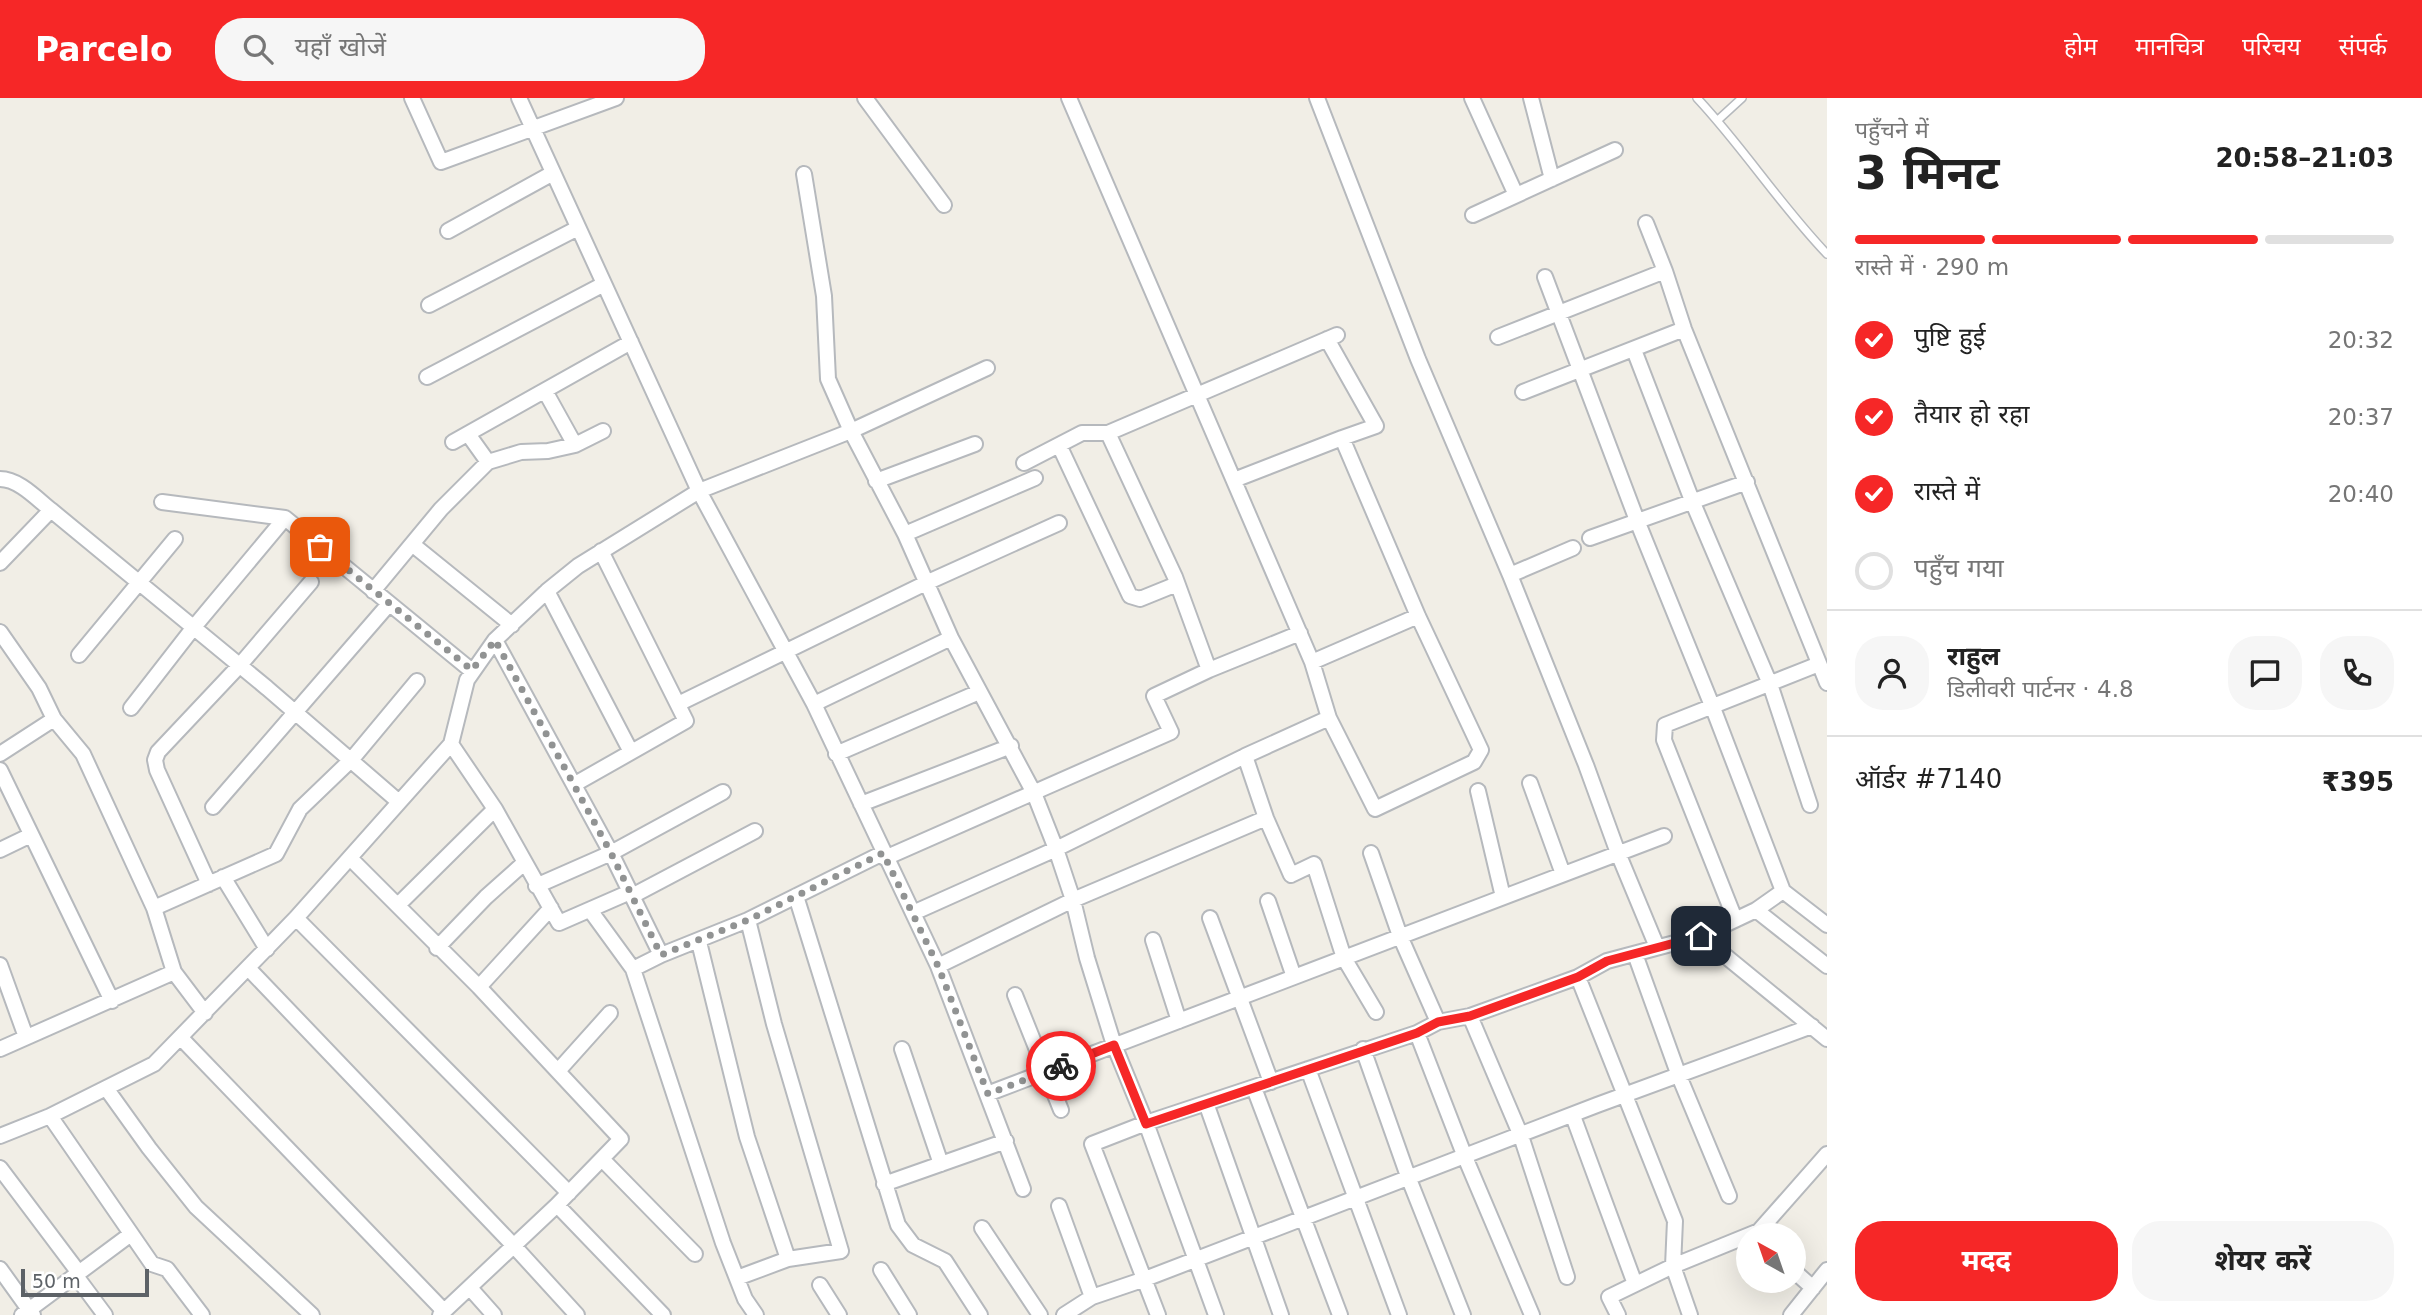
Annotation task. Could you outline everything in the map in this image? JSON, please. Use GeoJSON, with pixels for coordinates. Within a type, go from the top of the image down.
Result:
{"type":"FeatureCollection","features":[{"type":"Feature","properties":{"kind":"street"},"geometry":{"type":"LineString","coordinates":[[412,98],[440,162],[616,98]]}},
{"type":"Feature","properties":{"kind":"street"},"geometry":{"type":"LineString","coordinates":[[519,98],[699,491],[814,704],[938,966],[1023,1188]]}},
{"type":"Feature","properties":{"kind":"street"},"geometry":{"type":"LineString","coordinates":[[865,98],[944,205]]}},
{"type":"Feature","properties":{"kind":"street"},"geometry":{"type":"LineString","coordinates":[[1069,98],[1300,633],[1329,718],[1375,809],[1474,762],[1481,750],[1418,616],[1342,439]]}},
{"type":"Feature","properties":{"kind":"street"},"geometry":{"type":"LineString","coordinates":[[1317,98],[1418,359],[1510,575],[1657,947]]}},
{"type":"Feature","properties":{"kind":"street"},"geometry":{"type":"LineString","coordinates":[[1472,98],[1516,195]]}},
{"type":"Feature","properties":{"kind":"street"},"geometry":{"type":"LineString","coordinates":[[1531,98],[1552,179]]}},
{"type":"Feature","properties":{"kind":"street"},"geometry":{"type":"LineString","coordinates":[[1472,215],[1615,150]]}},
{"type":"Feature","properties":{"kind":"street"},"geometry":{"type":"LineString","coordinates":[[448,231],[553,173]]}},
{"type":"Feature","properties":{"kind":"street"},"geometry":{"type":"LineString","coordinates":[[804,174],[824,296],[826,370],[851,431],[905,534],[951,638],[1034,793],[1073,900],[1087,958],[1114,1045],[1216,1315]]}},
{"type":"Feature","properties":{"kind":"street"},"geometry":{"type":"LineString","coordinates":[[1646,223],[1684,329],[1827,684]]}},
{"type":"Feature","properties":{"kind":"street"},"geometry":{"type":"LineString","coordinates":[[429,305],[579,228]]}},
{"type":"Feature","properties":{"kind":"street"},"geometry":{"type":"LineString","coordinates":[[1498,337],[1665,271]]}},
{"type":"Feature","properties":{"kind":"street"},"geometry":{"type":"LineString","coordinates":[[1545,277],[1638,523],[1783,891],[1827,925]]}},
{"type":"Feature","properties":{"kind":"street"},"geometry":{"type":"LineString","coordinates":[[427,377],[604,284]]}},
{"type":"Feature","properties":{"kind":"street"},"geometry":{"type":"LineString","coordinates":[[1523,392],[1684,329]]}},
{"type":"Feature","properties":{"kind":"street"},"geometry":{"type":"LineString","coordinates":[[1024,463],[1082,433],[1108,433],[1332,337],[1376,426],[1234,480]]}},
{"type":"Feature","properties":{"kind":"street"},"geometry":{"type":"LineString","coordinates":[[453,442],[631,342]]}},
{"type":"Feature","properties":{"kind":"street"},"geometry":{"type":"LineString","coordinates":[[1634,350],[1693,503],[1770,684],[1810,806]]}},
{"type":"Feature","properties":{"kind":"street"},"geometry":{"type":"LineString","coordinates":[[0,1136],[50,1116],[154,1065],[249,969],[351,859],[451,744],[472,670],[495,640],[547,592],[601,551],[699,491],[851,431],[987,368]]}},
{"type":"Feature","properties":{"kind":"street"},"geometry":{"type":"LineString","coordinates":[[545,391],[575,445]]}},
{"type":"Feature","properties":{"kind":"street"},"geometry":{"type":"LineString","coordinates":[[373,591],[441,509],[488,462],[521,452],[548,451],[575,445],[603,431]]}},
{"type":"Feature","properties":{"kind":"street"},"geometry":{"type":"LineString","coordinates":[[468,433],[488,462]]}},
{"type":"Feature","properties":{"kind":"street"},"geometry":{"type":"LineString","coordinates":[[1108,433],[1177,584],[1209,670]]}},
{"type":"Feature","properties":{"kind":"street"},"geometry":{"type":"LineString","coordinates":[[876,481],[975,444]]}},
{"type":"Feature","properties":{"kind":"street"},"geometry":{"type":"LineString","coordinates":[[1059,444],[1130,596],[1140,599],[1177,584]]}},
{"type":"Feature","properties":{"kind":"street"},"geometry":{"type":"LineString","coordinates":[[0,478],[15,482],[51,510],[295,711],[399,802]]}},
{"type":"Feature","properties":{"kind":"street"},"geometry":{"type":"LineString","coordinates":[[905,534],[1035,478]]}},
{"type":"Feature","properties":{"kind":"street"},"geometry":{"type":"LineString","coordinates":[[1590,538],[1747,482]]}},
{"type":"Feature","properties":{"kind":"street"},"geometry":{"type":"LineString","coordinates":[[162,502],[285,519],[472,670]]}},
{"type":"Feature","properties":{"kind":"street"},"geometry":{"type":"LineString","coordinates":[[0,563],[51,510]]}},
{"type":"Feature","properties":{"kind":"street"},"geometry":{"type":"LineString","coordinates":[[131,708],[194,627],[285,519]]}},
{"type":"Feature","properties":{"kind":"street"},"geometry":{"type":"LineString","coordinates":[[678,704],[926,583],[1059,523]]}},
{"type":"Feature","properties":{"kind":"street"},"geometry":{"type":"LineString","coordinates":[[79,655],[175,539]]}},
{"type":"Feature","properties":{"kind":"street"},"geometry":{"type":"LineString","coordinates":[[412,544],[512,625]]}},
{"type":"Feature","properties":{"kind":"street"},"geometry":{"type":"LineString","coordinates":[[1510,575],[1573,548]]}},
{"type":"Feature","properties":{"kind":"street"},"geometry":{"type":"LineString","coordinates":[[575,784],[686,721],[601,551]]}},
{"type":"Feature","properties":{"kind":"street"},"geometry":{"type":"LineString","coordinates":[[209,884],[157,770],[155,760],[158,752],[240,665],[311,582]]}},
{"type":"Feature","properties":{"kind":"street"},"geometry":{"type":"LineString","coordinates":[[547,592],[631,752]]}},
{"type":"Feature","properties":{"kind":"street"},"geometry":{"type":"LineString","coordinates":[[213,807],[389,604]]}},
{"type":"Feature","properties":{"kind":"street"},"geometry":{"type":"LineString","coordinates":[[1312,662],[1418,616]]}},
{"type":"Feature","properties":{"kind":"street"},"geometry":{"type":"LineString","coordinates":[[0,632],[38,688],[54,719],[83,754],[154,908],[174,972],[205,1013]]}},
{"type":"Feature","properties":{"kind":"street"},"geometry":{"type":"LineString","coordinates":[[633,969],[748,920],[884,856],[1171,732],[1154,696],[1300,633]]}},
{"type":"Feature","properties":{"kind":"street"},"geometry":{"type":"LineString","coordinates":[[814,704],[951,638]]}},
{"type":"Feature","properties":{"kind":"street"},"geometry":{"type":"LineString","coordinates":[[495,640],[575,784],[661,955]]}},
{"type":"Feature","properties":{"kind":"street"},"geometry":{"type":"LineString","coordinates":[[1735,919],[1664,740],[1665,725],[1819,664]]}},
{"type":"Feature","properties":{"kind":"street"},"geometry":{"type":"LineString","coordinates":[[154,908],[276,854],[300,809],[352,759],[416,681]]}},
{"type":"Feature","properties":{"kind":"street"},"geometry":{"type":"LineString","coordinates":[[836,754],[979,692]]}},
{"type":"Feature","properties":{"kind":"street"},"geometry":{"type":"LineString","coordinates":[[913,913],[1056,849],[1329,718]]}},
{"type":"Feature","properties":{"kind":"street"},"geometry":{"type":"LineString","coordinates":[[0,754],[54,719]]}},
{"type":"Feature","properties":{"kind":"street"},"geometry":{"type":"LineString","coordinates":[[451,744],[495,809],[559,923],[631,894],[755,831]]}},
{"type":"Feature","properties":{"kind":"street"},"geometry":{"type":"LineString","coordinates":[[861,804],[1011,746]]}},
{"type":"Feature","properties":{"kind":"street"},"geometry":{"type":"LineString","coordinates":[[1245,756],[1266,818],[1291,875],[1314,864],[1344,957],[1376,1012]]}},
{"type":"Feature","properties":{"kind":"street"},"geometry":{"type":"LineString","coordinates":[[0,770],[112,1001]]}},
{"type":"Feature","properties":{"kind":"street"},"geometry":{"type":"LineString","coordinates":[[1530,783],[1563,874]]}},
{"type":"Feature","properties":{"kind":"street"},"geometry":{"type":"LineString","coordinates":[[1478,791],[1503,897]]}},
{"type":"Feature","properties":{"kind":"street"},"geometry":{"type":"LineString","coordinates":[[536,886],[611,853],[723,792]]}},
{"type":"Feature","properties":{"kind":"street"},"geometry":{"type":"LineString","coordinates":[[398,905],[495,809]]}},
{"type":"Feature","properties":{"kind":"street"},"geometry":{"type":"LineString","coordinates":[[938,966],[1073,900],[1266,818]]}},
{"type":"Feature","properties":{"kind":"street"},"geometry":{"type":"LineString","coordinates":[[0,850],[31,835]]}},
{"type":"Feature","properties":{"kind":"street"},"geometry":{"type":"LineString","coordinates":[[988,1094],[1664,836]]}},
{"type":"Feature","properties":{"kind":"street"},"geometry":{"type":"LineString","coordinates":[[1371,853],[1400,936],[1438,1022]]}},
{"type":"Feature","properties":{"kind":"street"},"geometry":{"type":"LineString","coordinates":[[181,1038],[442,1313],[557,1205],[621,1139],[351,859]]}},
{"type":"Feature","properties":{"kind":"street"},"geometry":{"type":"LineString","coordinates":[[437,948],[486,897],[524,863]]}},
{"type":"Feature","properties":{"kind":"street"},"geometry":{"type":"LineString","coordinates":[[223,877],[267,949]]}},
{"type":"Feature","properties":{"kind":"street"},"geometry":{"type":"LineString","coordinates":[[1158,1315],[1092,1144],[1363,1049],[1417,1033],[1438,1022],[1470,1016],[1578,977],[1607,961],[1701,936],[1756,910],[1783,891]]}},
{"type":"Feature","properties":{"kind":"street"},"geometry":{"type":"LineString","coordinates":[[796,896],[898,1225],[913,1245],[945,1261],[980,1315]]}},
{"type":"Feature","properties":{"kind":"street"},"geometry":{"type":"LineString","coordinates":[[1268,901],[1294,977]]}},
{"type":"Feature","properties":{"kind":"street"},"geometry":{"type":"LineString","coordinates":[[478,988],[551,908]]}},
{"type":"Feature","properties":{"kind":"street"},"geometry":{"type":"LineString","coordinates":[[590,910],[633,969],[737,1278],[745,1299],[756,1315]]}},
{"type":"Feature","properties":{"kind":"street"},"geometry":{"type":"LineString","coordinates":[[1756,910],[1827,966]]}},
{"type":"Feature","properties":{"kind":"street"},"geometry":{"type":"LineString","coordinates":[[296,918],[569,1193]]}},
{"type":"Feature","properties":{"kind":"street"},"geometry":{"type":"LineString","coordinates":[[1210,918],[1271,1082]]}},
{"type":"Feature","properties":{"kind":"street"},"geometry":{"type":"LineString","coordinates":[[737,1278],[788,1259],[841,1251],[774,1024],[748,920]]}},
{"type":"Feature","properties":{"kind":"street"},"geometry":{"type":"LineString","coordinates":[[1701,936],[1827,1039]]}},
{"type":"Feature","properties":{"kind":"street"},"geometry":{"type":"LineString","coordinates":[[1153,940],[1179,1020]]}},
{"type":"Feature","properties":{"kind":"street"},"geometry":{"type":"LineString","coordinates":[[699,942],[747,1137],[788,1259]]}},
{"type":"Feature","properties":{"kind":"street"},"geometry":{"type":"LineString","coordinates":[[1635,954],[1679,1076],[1729,1196]]}},
{"type":"Feature","properties":{"kind":"street"},"geometry":{"type":"LineString","coordinates":[[0,965],[26,1037]]}},
{"type":"Feature","properties":{"kind":"street"},"geometry":{"type":"LineString","coordinates":[[249,969],[577,1315]]}},
{"type":"Feature","properties":{"kind":"street"},"geometry":{"type":"LineString","coordinates":[[0,1049],[174,972]]}},
{"type":"Feature","properties":{"kind":"street"},"geometry":{"type":"LineString","coordinates":[[1578,977],[1675,1222],[1673,1266],[1690,1315]]}},
{"type":"Feature","properties":{"kind":"street"},"geometry":{"type":"LineString","coordinates":[[1015,996],[1060,1110]]}},
{"type":"Feature","properties":{"kind":"street"},"geometry":{"type":"LineString","coordinates":[[558,1071],[610,1013]]}},
{"type":"Feature","properties":{"kind":"street"},"geometry":{"type":"LineString","coordinates":[[1470,1016],[1521,1136],[1567,1277]]}},
{"type":"Feature","properties":{"kind":"street"},"geometry":{"type":"LineString","coordinates":[[1064,1315],[1079,1310],[1092,1297],[1812,1026]]}},
{"type":"Feature","properties":{"kind":"street"},"geometry":{"type":"LineString","coordinates":[[1417,1033],[1465,1157],[1532,1315]]}},
{"type":"Feature","properties":{"kind":"street"},"geometry":{"type":"LineString","coordinates":[[902,1049],[941,1164]]}},
{"type":"Feature","properties":{"kind":"street"},"geometry":{"type":"LineString","coordinates":[[1363,1049],[1409,1178],[1463,1315]]}},
{"type":"Feature","properties":{"kind":"street"},"geometry":{"type":"LineString","coordinates":[[1307,1069],[1399,1315]]}},
{"type":"Feature","properties":{"kind":"street"},"geometry":{"type":"LineString","coordinates":[[1254,1087],[1340,1315]]}},
{"type":"Feature","properties":{"kind":"street"},"geometry":{"type":"LineString","coordinates":[[106,1088],[196,1207],[312,1315]]}},
{"type":"Feature","properties":{"kind":"street"},"geometry":{"type":"LineString","coordinates":[[1206,1103],[1281,1315]]}},
{"type":"Feature","properties":{"kind":"street"},"geometry":{"type":"LineString","coordinates":[[50,1116],[152,1264],[167,1269],[202,1315]]}},
{"type":"Feature","properties":{"kind":"street"},"geometry":{"type":"LineString","coordinates":[[1573,1116],[1635,1284]]}},
{"type":"Feature","properties":{"kind":"street"},"geometry":{"type":"LineString","coordinates":[[884,1184],[1006,1141]]}},
{"type":"Feature","properties":{"kind":"street"},"geometry":{"type":"LineString","coordinates":[[1768,1223],[1827,1154]]}},
{"type":"Feature","properties":{"kind":"street"},"geometry":{"type":"LineString","coordinates":[[602,1159],[695,1254]]}},
{"type":"Feature","properties":{"kind":"street"},"geometry":{"type":"LineString","coordinates":[[0,1168],[105,1315]]}},
{"type":"Feature","properties":{"kind":"street"},"geometry":{"type":"LineString","coordinates":[[557,1205],[663,1315]]}},
{"type":"Feature","properties":{"kind":"street"},"geometry":{"type":"LineString","coordinates":[[1059,1206],[1092,1297]]}},
{"type":"Feature","properties":{"kind":"street"},"geometry":{"type":"LineString","coordinates":[[982,1228],[1040,1315]]}},
{"type":"Feature","properties":{"kind":"street"},"geometry":{"type":"LineString","coordinates":[[0,1269],[28,1313],[131,1234]]}},
{"type":"Feature","properties":{"kind":"street"},"geometry":{"type":"LineString","coordinates":[[1618,1315],[1609,1297],[1673,1266],[1736,1242]]}},
{"type":"Feature","properties":{"kind":"street"},"geometry":{"type":"LineString","coordinates":[[881,1270],[909,1315]]}},
{"type":"Feature","properties":{"kind":"street"},"geometry":{"type":"LineString","coordinates":[[1791,1315],[1827,1270]]}},
{"type":"Feature","properties":{"kind":"street"},"geometry":{"type":"LineString","coordinates":[[1806,1282],[1813,1288]]}},
{"type":"Feature","properties":{"kind":"street"},"geometry":{"type":"LineString","coordinates":[[820,1285],[839,1315]]}},
{"type":"Feature","properties":{"kind":"street"},"geometry":{"type":"LineString","coordinates":[[470,1288],[494,1315]]}},
{"type":"Feature","properties":{"kind":"lane"},"geometry":{"type":"LineString","coordinates":[[1697,98],[1718,120],[1796,221],[1827,254]]}},
{"type":"Feature","properties":{"kind":"lane"},"geometry":{"type":"LineString","coordinates":[[1718,120],[1742,98]]}},
{"type":"Feature","properties":{"kind":"way so far"},"geometry":{"type":"LineString","coordinates":[[320,547],[472,670],[495,640],[575,784],[661,955],[699,942],[748,920],[883,853],[938,966],[988,1094],[1061,1066]]}},
{"type":"Feature","properties":{"kind":"route"},"geometry":{"type":"LineString","coordinates":[[1061,1066],[1114,1045],[1146,1124],[1417,1033],[1438,1022],[1470,1016],[1578,977],[1607,961],[1701,936]]}}]}
